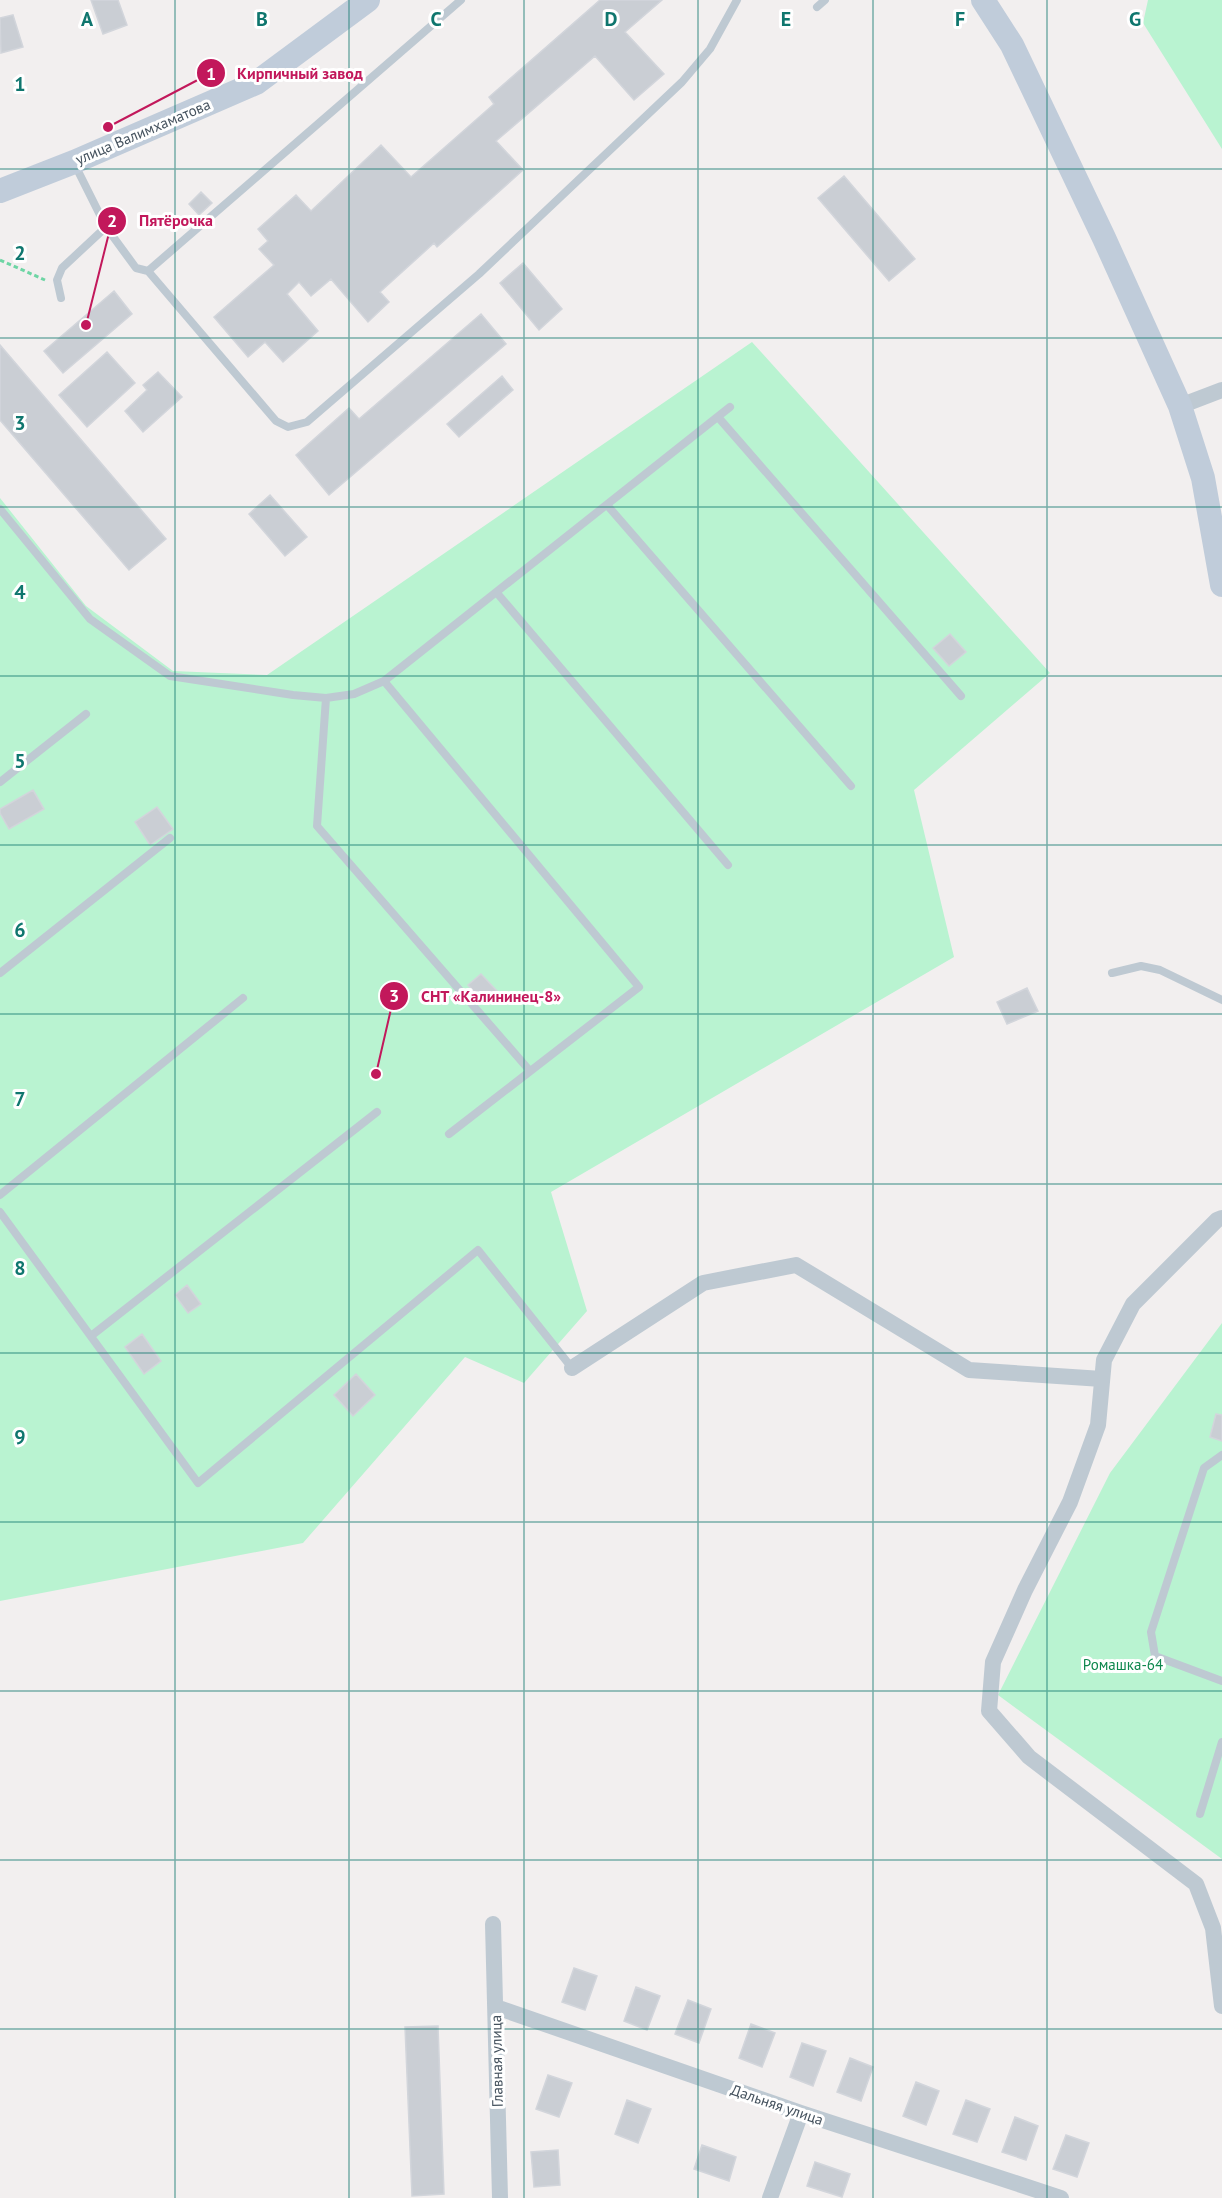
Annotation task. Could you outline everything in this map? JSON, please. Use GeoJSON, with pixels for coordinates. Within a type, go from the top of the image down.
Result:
{"type":"FeatureCollection","features":[{"type":"Feature","properties":{"kind":"main road","name":"улица Валимхаматова"},"geometry":{"type":"LineString","coordinates":[[0,191],[74,162],[256,83],[368,0]]}},
{"type":"Feature","properties":{"kind":"main road"},"geometry":{"type":"LineString","coordinates":[[983,0],[1012,45],[1180,406],[1203,478],[1222,585]]}},
{"type":"Feature","properties":{"kind":"street"},"geometry":{"type":"LineString","coordinates":[[1180,406],[1222,390]]}},
{"type":"Feature","properties":{"kind":"street"},"geometry":{"type":"LineString","coordinates":[[1222,1218],[1217,1220],[1133,1304],[1104,1360],[1098,1425],[1070,1502],[1025,1590],[993,1662],[989,1711],[1029,1757],[1196,1884],[1213,1928],[1222,2006]]}},
{"type":"Feature","properties":{"kind":"street"},"geometry":{"type":"LineString","coordinates":[[572,1368],[703,1282],[796,1265],[969,1370],[1102,1379]]}},
{"type":"Feature","properties":{"kind":"street","name":"Главная улица"},"geometry":{"type":"LineString","coordinates":[[493,1924],[500,2198]]}},
{"type":"Feature","properties":{"kind":"street","name":"Дальняя улица"},"geometry":{"type":"LineString","coordinates":[[496,2007],[801,2113],[1060,2198]]}},
{"type":"Feature","properties":{"kind":"street"},"geometry":{"type":"LineString","coordinates":[[770,2198],[801,2113]]}},
{"type":"Feature","properties":{"kind":"lane"},"geometry":{"type":"LineString","coordinates":[[148,271],[462,0]]}},
{"type":"Feature","properties":{"kind":"lane"},"geometry":{"type":"LineString","coordinates":[[74,162],[106,227],[136,268],[148,271],[276,421],[288,427],[307,423],[479,274],[682,82],[710,49],[737,0]]}},
{"type":"Feature","properties":{"kind":"lane"},"geometry":{"type":"LineString","coordinates":[[817,7],[825,0]]}},
{"type":"Feature","properties":{"kind":"lane"},"geometry":{"type":"LineString","coordinates":[[61,298],[57,280],[62,268],[106,227]]}},
{"type":"Feature","properties":{"kind":"lane"},"geometry":{"type":"LineString","coordinates":[[0,509],[90,619],[170,676],[326,698],[354,694],[384,681],[730,407]]}},
{"type":"Feature","properties":{"kind":"lane"},"geometry":{"type":"LineString","coordinates":[[718,417],[961,696]]}},
{"type":"Feature","properties":{"kind":"lane"},"geometry":{"type":"LineString","coordinates":[[607,505],[851,786]]}},
{"type":"Feature","properties":{"kind":"lane"},"geometry":{"type":"LineString","coordinates":[[497,593],[728,865]]}},
{"type":"Feature","properties":{"kind":"lane"},"geometry":{"type":"LineString","coordinates":[[384,681],[639,987],[449,1134]]}},
{"type":"Feature","properties":{"kind":"lane"},"geometry":{"type":"LineString","coordinates":[[326,698],[317,826],[530,1071]]}},
{"type":"Feature","properties":{"kind":"lane"},"geometry":{"type":"LineString","coordinates":[[0,782],[86,714]]}},
{"type":"Feature","properties":{"kind":"lane"},"geometry":{"type":"LineString","coordinates":[[0,973],[170,838]]}},
{"type":"Feature","properties":{"kind":"lane"},"geometry":{"type":"LineString","coordinates":[[1112,973],[1141,966],[1160,970],[1222,1000]]}},
{"type":"Feature","properties":{"kind":"lane"},"geometry":{"type":"LineString","coordinates":[[0,1195],[243,998]]}},
{"type":"Feature","properties":{"kind":"lane"},"geometry":{"type":"LineString","coordinates":[[91,1336],[376,1112]]}},
{"type":"Feature","properties":{"kind":"lane"},"geometry":{"type":"LineString","coordinates":[[0,1212],[198,1483],[478,1250],[572,1368]]}},
{"type":"Feature","properties":{"kind":"lane"},"geometry":{"type":"LineString","coordinates":[[1222,1455],[1204,1468],[1151,1632],[1155,1656],[1222,1681]]}},
{"type":"Feature","properties":{"kind":"lane"},"geometry":{"type":"LineString","coordinates":[[1200,1814],[1222,1742]]}},
{"type":"Feature","properties":{"kind":"path"},"geometry":{"type":"LineString","coordinates":[[0,260],[58,285]]}},
{"type":"Feature","properties":{"kind":"green space"},"geometry":{"type":"Polygon","coordinates":[[[1148,0],[1222,0],[1222,149],[1143,23],[1148,0]]]}},
{"type":"Feature","properties":{"kind":"green space"},"geometry":{"type":"Polygon","coordinates":[[[752,342],[1050,673],[914,790],[954,957],[551,1192],[587,1311],[524,1383],[465,1357],[303,1543],[0,1601],[0,498],[86,606],[173,671],[267,675],[752,342]]]}},
{"type":"Feature","properties":{"kind":"green space","name":"Ромашка-64"},"geometry":{"type":"Polygon","coordinates":[[[1222,1323],[1222,1859],[998,1695],[1110,1473],[1222,1323]]]}},
{"type":"Feature","properties":{"kind":"building"},"geometry":{"type":"Polygon","coordinates":[[[91,0],[118,0],[127,25],[103,34],[91,0]]]}},
{"type":"Feature","properties":{"kind":"building"},"geometry":{"type":"Polygon","coordinates":[[[600,0],[662,0],[625,32],[664,74],[634,100],[595,56],[496,141],[523,170],[437,247],[434,243],[380,292],[389,302],[368,322],[331,279],[311,296],[299,282],[287,294],[318,331],[283,362],[265,342],[248,357],[214,317],[274,265],[259,249],[268,241],[258,229],[296,195],[311,211],[381,145],[411,177],[494,104],[489,97],[600,0]]]}},
{"type":"Feature","properties":{"kind":"building"},"geometry":{"type":"Polygon","coordinates":[[[13,15],[23,47],[1,53],[0,18],[13,15]]]}},
{"type":"Feature","properties":{"kind":"building"},"geometry":{"type":"Polygon","coordinates":[[[844,176],[915,259],[889,281],[818,198],[844,176]]]}},
{"type":"Feature","properties":{"kind":"building"},"geometry":{"type":"Polygon","coordinates":[[[201,192],[212,203],[199,215],[189,204],[201,192]]]}},
{"type":"Feature","properties":{"kind":"building"},"geometry":{"type":"Polygon","coordinates":[[[523,263],[562,309],[539,330],[500,283],[523,263]]]}},
{"type":"Feature","properties":{"kind":"building"},"geometry":{"type":"Polygon","coordinates":[[[114,291],[132,314],[63,373],[44,351],[114,291]]]}},
{"type":"Feature","properties":{"kind":"building"},"geometry":{"type":"Polygon","coordinates":[[[481,314],[506,344],[329,495],[296,455],[349,408],[359,419],[481,314]]]}},
{"type":"Feature","properties":{"kind":"building"},"geometry":{"type":"Polygon","coordinates":[[[0,345],[166,539],[129,570],[0,420],[0,345]]]}},
{"type":"Feature","properties":{"kind":"building"},"geometry":{"type":"Polygon","coordinates":[[[107,352],[135,383],[87,427],[59,395],[107,352]]]}},
{"type":"Feature","properties":{"kind":"building"},"geometry":{"type":"Polygon","coordinates":[[[158,372],[182,397],[143,432],[125,411],[147,390],[143,385],[158,372]]]}},
{"type":"Feature","properties":{"kind":"building"},"geometry":{"type":"Polygon","coordinates":[[[502,376],[513,390],[459,437],[447,424],[502,376]]]}},
{"type":"Feature","properties":{"kind":"building"},"geometry":{"type":"Polygon","coordinates":[[[270,495],[307,537],[285,556],[249,514],[270,495]]]}},
{"type":"Feature","properties":{"kind":"building"},"geometry":{"type":"Polygon","coordinates":[[[950,634],[966,652],[949,666],[933,648],[950,634]]]}},
{"type":"Feature","properties":{"kind":"building"},"geometry":{"type":"Polygon","coordinates":[[[33,790],[44,809],[9,829],[0,809],[33,790]]]}},
{"type":"Feature","properties":{"kind":"building"},"geometry":{"type":"Polygon","coordinates":[[[157,807],[173,829],[150,845],[135,822],[157,807]]]}},
{"type":"Feature","properties":{"kind":"building"},"geometry":{"type":"Polygon","coordinates":[[[481,974],[497,991],[484,1003],[468,985],[481,974]]]}},
{"type":"Feature","properties":{"kind":"building"},"geometry":{"type":"Polygon","coordinates":[[[1027,988],[1038,1011],[1007,1024],[997,1002],[1027,988]]]}},
{"type":"Feature","properties":{"kind":"building"},"geometry":{"type":"Polygon","coordinates":[[[187,1285],[201,1304],[188,1313],[175,1295],[187,1285]]]}},
{"type":"Feature","properties":{"kind":"building"},"geometry":{"type":"Polygon","coordinates":[[[142,1334],[161,1361],[144,1374],[125,1347],[142,1334]]]}},
{"type":"Feature","properties":{"kind":"building"},"geometry":{"type":"Polygon","coordinates":[[[356,1374],[375,1395],[353,1416],[334,1395],[356,1374]]]}},
{"type":"Feature","properties":{"kind":"building"},"geometry":{"type":"Polygon","coordinates":[[[1216,1414],[1222,1415],[1222,1441],[1210,1437],[1216,1414]]]}},
{"type":"Feature","properties":{"kind":"building"},"geometry":{"type":"Polygon","coordinates":[[[574,1968],[597,1976],[585,2010],[562,2002],[574,1968]]]}},
{"type":"Feature","properties":{"kind":"building"},"geometry":{"type":"Polygon","coordinates":[[[636,1987],[660,1996],[647,2030],[624,2021],[636,1987]]]}},
{"type":"Feature","properties":{"kind":"building"},"geometry":{"type":"Polygon","coordinates":[[[688,2000],[711,2009],[699,2043],[675,2034],[688,2000]]]}},
{"type":"Feature","properties":{"kind":"building"},"geometry":{"type":"Polygon","coordinates":[[[751,2024],[775,2033],[762,2067],[739,2058],[751,2024]]]}},
{"type":"Feature","properties":{"kind":"building"},"geometry":{"type":"Polygon","coordinates":[[[438,2026],[444,2194],[412,2196],[405,2027],[438,2026]]]}},
{"type":"Feature","properties":{"kind":"building"},"geometry":{"type":"Polygon","coordinates":[[[802,2043],[826,2051],[813,2086],[790,2077],[802,2043]]]}},
{"type":"Feature","properties":{"kind":"building"},"geometry":{"type":"Polygon","coordinates":[[[850,2058],[873,2067],[861,2101],[837,2092],[850,2058]]]}},
{"type":"Feature","properties":{"kind":"building"},"geometry":{"type":"Polygon","coordinates":[[[548,2075],[572,2083],[559,2117],[536,2109],[548,2075]]]}},
{"type":"Feature","properties":{"kind":"building"},"geometry":{"type":"Polygon","coordinates":[[[916,2082],[939,2091],[926,2125],[903,2116],[916,2082]]]}},
{"type":"Feature","properties":{"kind":"building"},"geometry":{"type":"Polygon","coordinates":[[[627,2100],[651,2109],[638,2143],[615,2134],[627,2100]]]}},
{"type":"Feature","properties":{"kind":"building"},"geometry":{"type":"Polygon","coordinates":[[[966,2100],[990,2109],[977,2142],[953,2134],[966,2100]]]}},
{"type":"Feature","properties":{"kind":"building"},"geometry":{"type":"Polygon","coordinates":[[[1015,2117],[1038,2126],[1026,2160],[1002,2152],[1015,2117]]]}},
{"type":"Feature","properties":{"kind":"building"},"geometry":{"type":"Polygon","coordinates":[[[1066,2135],[1089,2143],[1077,2177],[1053,2169],[1066,2135]]]}},
{"type":"Feature","properties":{"kind":"building"},"geometry":{"type":"Polygon","coordinates":[[[702,2145],[736,2157],[729,2181],[694,2169],[702,2145]]]}},
{"type":"Feature","properties":{"kind":"building"},"geometry":{"type":"Polygon","coordinates":[[[558,2150],[560,2185],[534,2187],[531,2152],[558,2150]]]}},
{"type":"Feature","properties":{"kind":"building"},"geometry":{"type":"Polygon","coordinates":[[[815,2162],[850,2174],[842,2197],[807,2186],[815,2162]]]}},
{"type":"Feature","properties":{"kind":"place","name":"Кирпичный завод"},"geometry":{"type":"Point","coordinates":[108,127]}},
{"type":"Feature","properties":{"kind":"place","name":"Пятёрочка"},"geometry":{"type":"Point","coordinates":[86,325]}},
{"type":"Feature","properties":{"kind":"place","name":"СНТ «Калининец-8»"},"geometry":{"type":"Point","coordinates":[376,1074]}}]}
